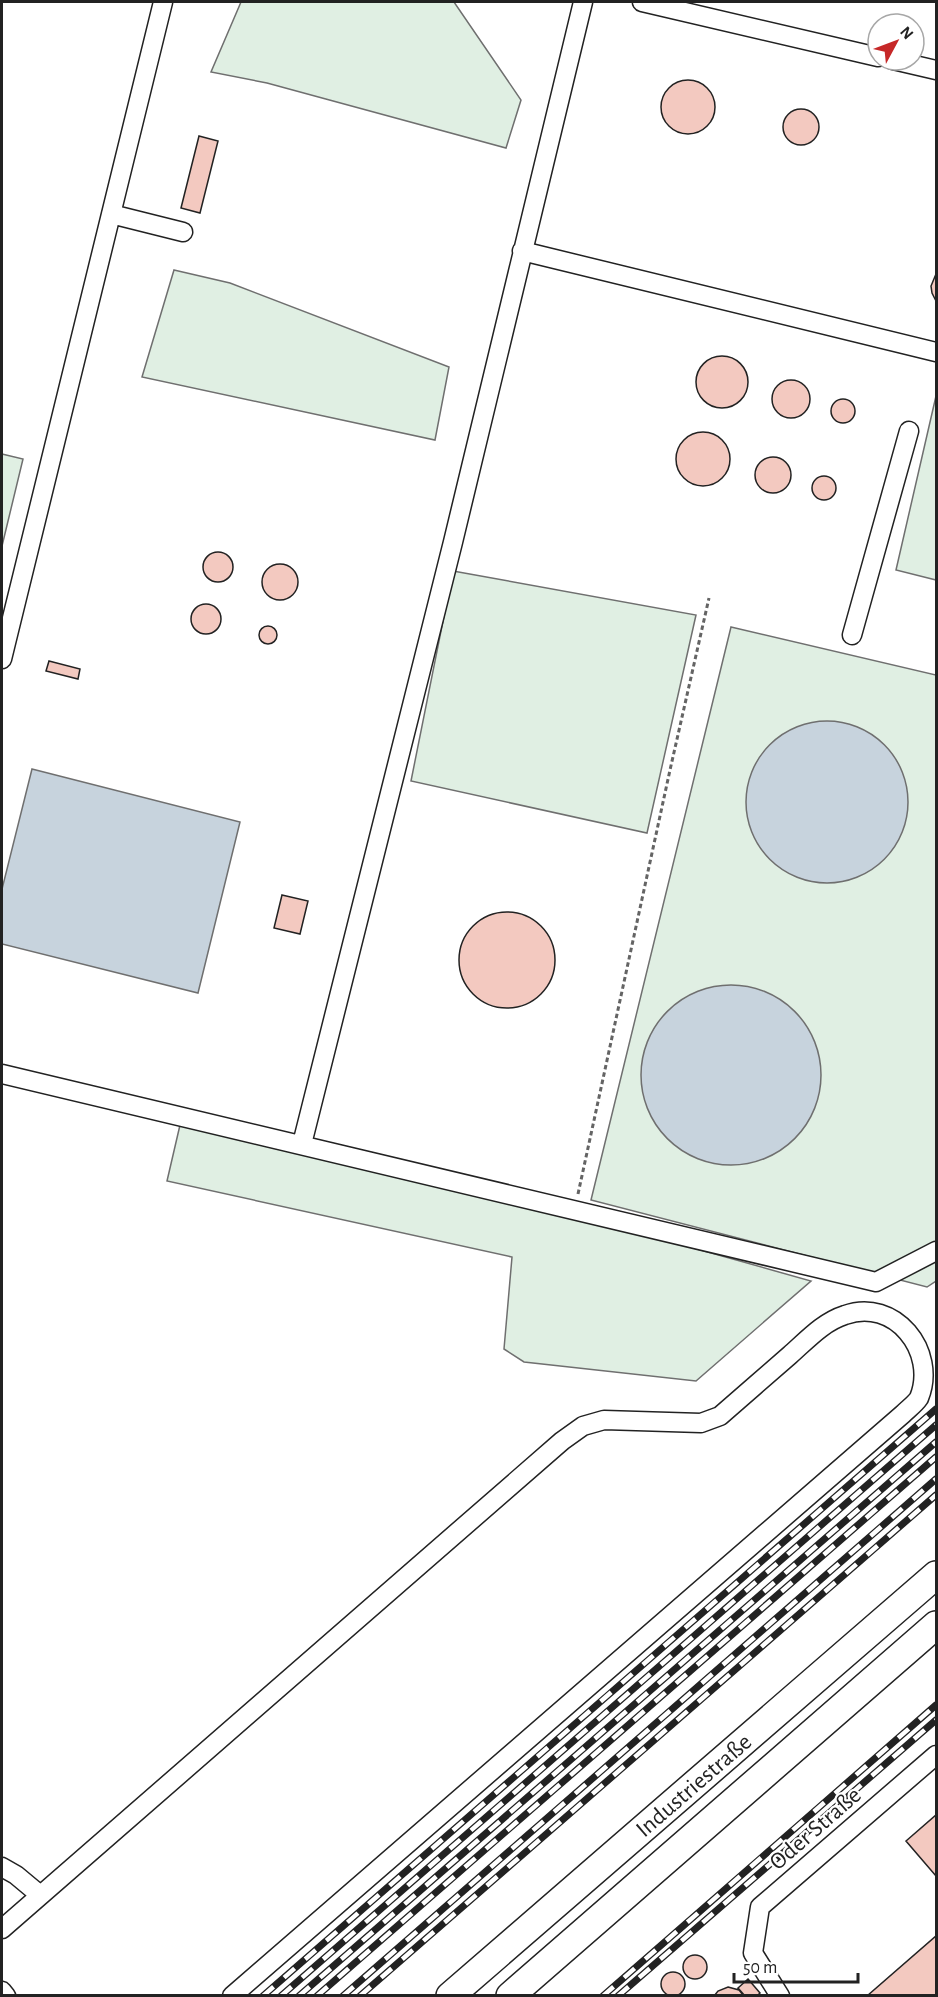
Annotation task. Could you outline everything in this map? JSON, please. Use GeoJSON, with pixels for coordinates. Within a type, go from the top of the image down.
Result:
{"type":"FeatureCollection","features":[{"type":"Feature","properties":{"kind":"highway","name":"Industriestraße"},"geometry":{"type":"LineString","coordinates":[[450,1995],[936,1575]]}},
{"type":"Feature","properties":{"kind":"highway","name":"Industriestraße"},"geometry":{"type":"LineString","coordinates":[[510,1995],[936,1625]]}},
{"type":"Feature","properties":{"kind":"lane"},"geometry":{"type":"LineString","coordinates":[[2,659],[163,2]]}},
{"type":"Feature","properties":{"kind":"lane"},"geometry":{"type":"LineString","coordinates":[[302,1144],[447,564],[583,2]]}},
{"type":"Feature","properties":{"kind":"lane"},"geometry":{"type":"LineString","coordinates":[[642,2],[866,54]]}},
{"type":"Feature","properties":{"kind":"lane"},"geometry":{"type":"LineString","coordinates":[[111,214],[183,232]]}},
{"type":"Feature","properties":{"kind":"lane"},"geometry":{"type":"LineString","coordinates":[[522,251],[936,352]]}},
{"type":"Feature","properties":{"kind":"lane"},"geometry":{"type":"LineString","coordinates":[[852,635],[909,431]]}},
{"type":"Feature","properties":{"kind":"lane"},"geometry":{"type":"LineString","coordinates":[[2,1074],[876,1282],[936,1251]]}},
{"type":"Feature","properties":{"kind":"lane"},"geometry":{"type":"LineString","coordinates":[[2,1929],[562,1441],[583,1426],[604,1420],[701,1422],[720,1416],[824,1325],[846,1314],[864,1311],[880,1313],[897,1320],[912,1334],[921,1348],[925,1370],[924,1384],[918,1400],[232,1995]]}},
{"type":"Feature","properties":{"kind":"lane","name":"Oder Straße"},"geometry":{"type":"LineString","coordinates":[[780,1995],[753,1953],[760,1907],[936,1755]]}},
{"type":"Feature","properties":{"kind":"lane"},"geometry":{"type":"LineString","coordinates":[[2,1867],[16,1875],[40,1895]]}},
{"type":"Feature","properties":{"kind":"lane"},"geometry":{"type":"LineString","coordinates":[[2,1991],[6,1995]]}},
{"type":"Feature","properties":{"kind":"path"},"geometry":{"type":"LineString","coordinates":[[575,1211],[709,598]]}},
{"type":"Feature","properties":{"kind":"green space"},"geometry":{"type":"Polygon","coordinates":[[[241,2],[454,2],[521,100],[506,148],[267,83],[211,72],[241,2]]]}},
{"type":"Feature","properties":{"kind":"green space"},"geometry":{"type":"Polygon","coordinates":[[[174,270],[230,283],[449,367],[435,440],[142,377],[174,270]]]}},
{"type":"Feature","properties":{"kind":"green space"},"geometry":{"type":"Polygon","coordinates":[[[936,396],[936,580],[896,570],[936,396]]]}},
{"type":"Feature","properties":{"kind":"green space"},"geometry":{"type":"Polygon","coordinates":[[[2,454],[23,459],[2,546],[2,454]]]}},
{"type":"Feature","properties":{"kind":"green space"},"geometry":{"type":"Polygon","coordinates":[[[453,571],[696,615],[647,833],[411,781],[453,571]]]}},
{"type":"Feature","properties":{"kind":"green space"},"geometry":{"type":"Polygon","coordinates":[[[731,627],[936,675],[936,1281],[927,1287],[591,1200],[731,627]]]}},
{"type":"Feature","properties":{"kind":"green space"},"geometry":{"type":"Polygon","coordinates":[[[180,1125],[636,1232],[811,1281],[696,1381],[524,1362],[504,1349],[512,1257],[167,1181],[180,1125]]]}},
{"type":"Feature","properties":{"kind":"shaded area"},"geometry":{"type":"Polygon","coordinates":[[[827,721],[858,727],[884,745],[902,771],[908,802],[902,833],[884,859],[858,877],[827,883],[796,877],[770,859],[752,833],[746,802],[752,771],[770,745],[796,727],[827,721]]]}},
{"type":"Feature","properties":{"kind":"shaded area"},"geometry":{"type":"Polygon","coordinates":[[[32,769],[240,822],[198,993],[2,944],[2,889],[32,769]]]}},
{"type":"Feature","properties":{"kind":"shaded area"},"geometry":{"type":"Polygon","coordinates":[[[731,985],[765,992],[781,1000],[795,1011],[806,1025],[814,1041],[821,1075],[814,1109],[806,1125],[795,1139],[781,1150],[765,1158],[731,1165],[697,1158],[681,1150],[667,1139],[656,1125],[648,1109],[641,1075],[648,1041],[656,1025],[667,1011],[681,1000],[697,992],[731,985]]]}},
{"type":"Feature","properties":{"kind":"building"},"geometry":{"type":"Polygon","coordinates":[[[688,80],[698,82],[707,88],[713,97],[715,107],[713,117],[707,126],[698,132],[688,134],[678,132],[669,126],[663,117],[661,107],[663,97],[669,88],[678,82],[688,80]]]}},
{"type":"Feature","properties":{"kind":"building"},"geometry":{"type":"Polygon","coordinates":[[[801,109],[814,114],[819,127],[814,140],[801,145],[788,140],[783,127],[788,114],[801,109]]]}},
{"type":"Feature","properties":{"kind":"building"},"geometry":{"type":"Polygon","coordinates":[[[199,136],[218,141],[200,213],[181,208],[199,136]]]}},
{"type":"Feature","properties":{"kind":"building"},"geometry":{"type":"Polygon","coordinates":[[[936,274],[936,301],[931,286],[936,274]]]}},
{"type":"Feature","properties":{"kind":"building"},"geometry":{"type":"Polygon","coordinates":[[[717,356],[727,356],[741,363],[748,382],[741,401],[727,408],[717,408],[707,404],[700,397],[696,387],[696,377],[700,367],[707,360],[717,356]]]}},
{"type":"Feature","properties":{"kind":"building"},"geometry":{"type":"Polygon","coordinates":[[[791,380],[804,386],[810,399],[804,412],[791,418],[778,412],[772,399],[778,386],[791,380]]]}},
{"type":"Feature","properties":{"kind":"building"},"geometry":{"type":"Polygon","coordinates":[[[843,399],[851,403],[855,411],[851,419],[843,423],[835,419],[831,411],[835,403],[843,399]]]}},
{"type":"Feature","properties":{"kind":"building"},"geometry":{"type":"Polygon","coordinates":[[[703,432],[713,434],[722,440],[728,449],[730,459],[728,469],[722,478],[713,484],[703,486],[693,484],[684,478],[678,469],[676,459],[678,449],[684,440],[693,434],[703,432]]]}},
{"type":"Feature","properties":{"kind":"building"},"geometry":{"type":"Polygon","coordinates":[[[773,457],[786,462],[791,475],[786,488],[773,493],[760,488],[755,475],[760,462],[773,457]]]}},
{"type":"Feature","properties":{"kind":"building"},"geometry":{"type":"Polygon","coordinates":[[[824,476],[832,480],[836,488],[832,496],[824,500],[816,496],[812,488],[816,480],[824,476]]]}},
{"type":"Feature","properties":{"kind":"building"},"geometry":{"type":"Polygon","coordinates":[[[218,552],[229,556],[233,567],[229,578],[218,582],[207,578],[203,567],[207,556],[218,552]]]}},
{"type":"Feature","properties":{"kind":"building"},"geometry":{"type":"Polygon","coordinates":[[[280,564],[292,570],[298,582],[292,594],[280,600],[268,594],[262,582],[268,570],[280,564]]]}},
{"type":"Feature","properties":{"kind":"building"},"geometry":{"type":"Polygon","coordinates":[[[206,604],[217,608],[221,619],[217,630],[206,634],[195,630],[191,619],[195,608],[206,604]]]}},
{"type":"Feature","properties":{"kind":"building"},"geometry":{"type":"Polygon","coordinates":[[[268,626],[274,629],[277,635],[274,641],[268,644],[262,641],[259,635],[262,629],[268,626]]]}},
{"type":"Feature","properties":{"kind":"building"},"geometry":{"type":"Polygon","coordinates":[[[49,661],[80,669],[78,679],[46,671],[49,661]]]}},
{"type":"Feature","properties":{"kind":"building"},"geometry":{"type":"Polygon","coordinates":[[[282,895],[308,901],[300,934],[274,928],[282,895]]]}},
{"type":"Feature","properties":{"kind":"building"},"geometry":{"type":"Polygon","coordinates":[[[507,912],[525,916],[541,926],[551,942],[555,960],[551,978],[541,994],[525,1004],[507,1008],[489,1004],[473,994],[463,978],[459,960],[463,942],[473,926],[489,916],[507,912]]]}},
{"type":"Feature","properties":{"kind":"building"},"geometry":{"type":"Polygon","coordinates":[[[936,1815],[936,1876],[906,1841],[936,1815]]]}},
{"type":"Feature","properties":{"kind":"building"},"geometry":{"type":"Polygon","coordinates":[[[936,1936],[936,1996],[867,1996],[936,1936]]]}},
{"type":"Feature","properties":{"kind":"building"},"geometry":{"type":"Polygon","coordinates":[[[695,1955],[704,1958],[707,1967],[704,1976],[695,1979],[686,1976],[683,1967],[686,1958],[695,1955]]]}},
{"type":"Feature","properties":{"kind":"building"},"geometry":{"type":"Polygon","coordinates":[[[673,1972],[678,1973],[684,1979],[684,1989],[678,1995],[673,1996],[668,1995],[662,1989],[661,1984],[662,1979],[668,1973],[673,1972]]]}},
{"type":"Feature","properties":{"kind":"building"},"geometry":{"type":"Polygon","coordinates":[[[748,1979],[760,1993],[757,1996],[745,1996],[738,1988],[748,1979]]]}},
{"type":"Feature","properties":{"kind":"building"},"geometry":{"type":"Polygon","coordinates":[[[728,1987],[739,1990],[744,1996],[714,1996],[718,1991],[728,1987]]]}},
{"type":"Feature","properties":{"kind":"railway"},"geometry":{"type":"LineString","coordinates":[[263,1996],[936,1409]]}},
{"type":"Feature","properties":{"kind":"railway"},"geometry":{"type":"LineString","coordinates":[[281,1996],[936,1425]]}},
{"type":"Feature","properties":{"kind":"railway"},"geometry":{"type":"LineString","coordinates":[[299,1996],[936,1442]]}},
{"type":"Feature","properties":{"kind":"railway"},"geometry":{"type":"LineString","coordinates":[[317,1996],[936,1457]]}},
{"type":"Feature","properties":{"kind":"railway"},"geometry":{"type":"LineString","coordinates":[[343,1996],[936,1479]]}},
{"type":"Feature","properties":{"kind":"railway"},"geometry":{"type":"LineString","coordinates":[[360,1996],[936,1495]]}},
{"type":"Feature","properties":{"kind":"railway"},"geometry":{"type":"LineString","coordinates":[[603,1996],[936,1705]]}},
{"type":"Feature","properties":{"kind":"railway"},"geometry":{"type":"LineString","coordinates":[[618,1996],[936,1720]]}}]}
